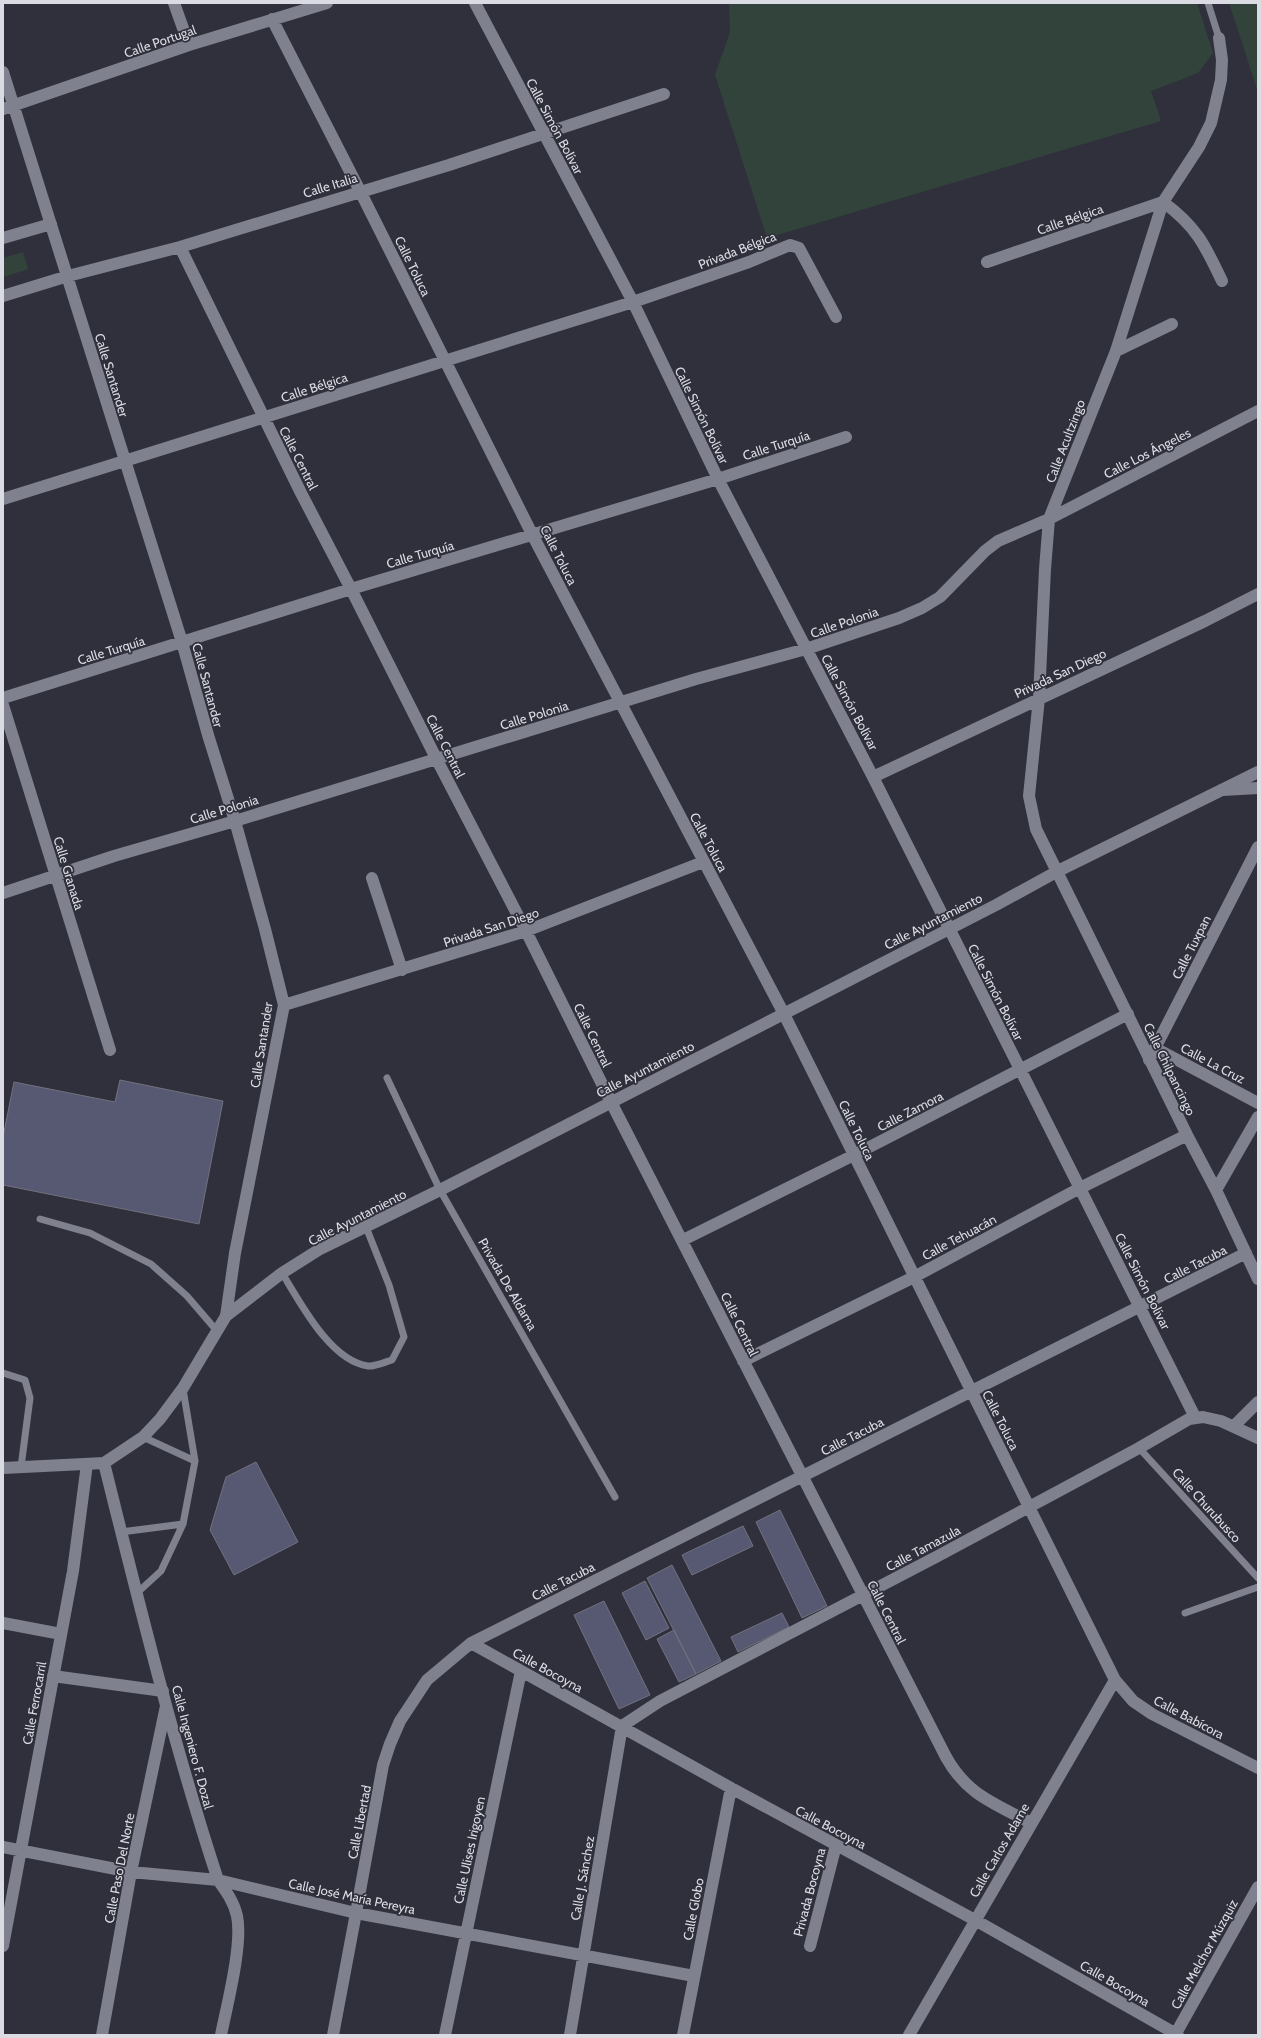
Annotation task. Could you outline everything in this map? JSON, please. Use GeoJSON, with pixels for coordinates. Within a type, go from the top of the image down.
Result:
{"type":"FeatureCollection","features":[{"type":"Feature","properties":{"kind":"street"},"geometry":{"type":"LineString","coordinates":[[174,3],[189,44]]}},
{"type":"Feature","properties":{"kind":"street","name":"Calle Portugal"},"geometry":{"type":"LineString","coordinates":[[9,108],[189,44],[327,3]]}},
{"type":"Feature","properties":{"kind":"street","name":"Calle Simón Bolívar"},"geometry":{"type":"LineString","coordinates":[[475,3],[543,135],[633,302],[718,479],[873,777],[948,929],[1195,1417]]}},
{"type":"Feature","properties":{"kind":"street","name":"Calle Toluca"},"geometry":{"type":"LineString","coordinates":[[272,19],[533,536],[784,1014],[1115,1680]]}},
{"type":"Feature","properties":{"kind":"street","name":"Calle Acultzingo"},"geometry":{"type":"LineString","coordinates":[[1058,871],[1036,829],[1028,796],[1038,698],[1049,519],[1116,351],[1163,202],[1200,147],[1211,123],[1221,80],[1222,60],[1219,38]]}},
{"type":"Feature","properties":{"kind":"street","name":"Calle Santander"},"geometry":{"type":"LineString","coordinates":[[3,72],[9,108],[68,276],[124,461],[182,642],[235,821],[284,1005],[235,1253],[226,1316]]}},
{"type":"Feature","properties":{"kind":"street","name":"Calle Italia"},"geometry":{"type":"LineString","coordinates":[[3,296],[68,276],[180,247],[543,135],[664,94]]}},
{"type":"Feature","properties":{"kind":"street"},"geometry":{"type":"LineString","coordinates":[[1163,202],[1181,215],[1196,231],[1206,246],[1222,280]]}},
{"type":"Feature","properties":{"kind":"street","name":"Calle Bélgica"},"geometry":{"type":"LineString","coordinates":[[987,262],[1163,202]]}},
{"type":"Feature","properties":{"kind":"street"},"geometry":{"type":"LineString","coordinates":[[3,238],[51,224]]}},
{"type":"Feature","properties":{"kind":"street","name":"Privada Bélgica"},"geometry":{"type":"LineString","coordinates":[[633,302],[749,262],[790,245],[799,248],[836,317]]}},
{"type":"Feature","properties":{"kind":"street","name":"Calle Central"},"geometry":{"type":"LineString","coordinates":[[180,247],[263,418],[526,931],[611,1102],[683,1240],[802,1477],[954,1771],[964,1784],[978,1794],[1031,1823]]}},
{"type":"Feature","properties":{"kind":"street","name":"Calle Bélgica"},"geometry":{"type":"LineString","coordinates":[[3,499],[633,302]]}},
{"type":"Feature","properties":{"kind":"street"},"geometry":{"type":"LineString","coordinates":[[1116,351],[1172,324]]}},
{"type":"Feature","properties":{"kind":"street","name":"Calle Los Ángeles"},"geometry":{"type":"LineString","coordinates":[[1049,519],[1258,411]]}},
{"type":"Feature","properties":{"kind":"street","name":"Calle Turquía"},"geometry":{"type":"LineString","coordinates":[[3,698],[351,589],[533,536],[718,479],[846,437]]}},
{"type":"Feature","properties":{"kind":"street","name":"Calle Polonia"},"geometry":{"type":"LineString","coordinates":[[3,893],[56,877],[114,856],[235,821],[696,679],[806,649],[899,618],[922,608],[945,592],[985,551],[998,541],[1049,519]]}},
{"type":"Feature","properties":{"kind":"street","name":"Privada San Diego"},"geometry":{"type":"LineString","coordinates":[[873,777],[1204,621],[1258,594]]}},
{"type":"Feature","properties":{"kind":"street","name":"Calle Granada"},"geometry":{"type":"LineString","coordinates":[[3,705],[110,1050]]}},
{"type":"Feature","properties":{"kind":"street","name":"Calle Ayuntamiento"},"geometry":{"type":"LineString","coordinates":[[104,1463],[143,1437],[160,1419],[182,1388],[226,1316],[282,1273],[320,1250],[784,1014],[996,905],[1058,871],[1258,772]]}},
{"type":"Feature","properties":{"kind":"street"},"geometry":{"type":"LineString","coordinates":[[1223,790],[1258,788]]}},
{"type":"Feature","properties":{"kind":"street","name":"Calle Tuxpan"},"geometry":{"type":"LineString","coordinates":[[1149,1060],[1258,847]]}},
{"type":"Feature","properties":{"kind":"street","name":"Privada San Diego"},"geometry":{"type":"LineString","coordinates":[[284,1005],[526,931],[703,862]]}},
{"type":"Feature","properties":{"kind":"street","name":"Calle Chilpancingo"},"geometry":{"type":"LineString","coordinates":[[1058,871],[1149,1060],[1186,1135],[1216,1190],[1258,1279]]}},
{"type":"Feature","properties":{"kind":"street"},"geometry":{"type":"LineString","coordinates":[[372,878],[402,970]]}},
{"type":"Feature","properties":{"kind":"street","name":"Calle Zamora"},"geometry":{"type":"LineString","coordinates":[[683,1240],[854,1156],[1128,1014]]}},
{"type":"Feature","properties":{"kind":"street","name":"Calle La Cruz"},"geometry":{"type":"LineString","coordinates":[[1155,1048],[1258,1103]]}},
{"type":"Feature","properties":{"kind":"street"},"geometry":{"type":"LineString","coordinates":[[1216,1190],[1258,1117]]}},
{"type":"Feature","properties":{"kind":"street","name":"Calle Tehuacán"},"geometry":{"type":"LineString","coordinates":[[743,1361],[914,1277],[1080,1188],[1186,1135]]}},
{"type":"Feature","properties":{"kind":"street","name":"Calle Tacuba"},"geometry":{"type":"LineString","coordinates":[[471,1643],[1246,1254]]}},
{"type":"Feature","properties":{"kind":"street"},"geometry":{"type":"LineString","coordinates":[[1234,1426],[1258,1402]]}},
{"type":"Feature","properties":{"kind":"street"},"geometry":{"type":"LineString","coordinates":[[1195,1417],[1213,1418],[1234,1426],[1258,1438]]}},
{"type":"Feature","properties":{"kind":"street","name":"Calle Tamazula"},"geometry":{"type":"LineString","coordinates":[[622,1726],[660,1701],[863,1596],[1195,1417]]}},
{"type":"Feature","properties":{"kind":"street"},"geometry":{"type":"LineString","coordinates":[[3,1468],[104,1463]]}},
{"type":"Feature","properties":{"kind":"street","name":"Calle Ingeniero F. Dozal"},"geometry":{"type":"LineString","coordinates":[[104,1463],[166,1706],[194,1808],[218,1880],[232,1901],[237,1916],[238,1937],[221,2035]]}},
{"type":"Feature","properties":{"kind":"street","name":"Calle Ferrocarril"},"geometry":{"type":"LineString","coordinates":[[3,1946],[22,1851],[73,1571],[87,1464]]}},
{"type":"Feature","properties":{"kind":"street"},"geometry":{"type":"LineString","coordinates":[[3,1623],[61,1634]]}},
{"type":"Feature","properties":{"kind":"street","name":"Calle Bocoyna"},"geometry":{"type":"LineString","coordinates":[[471,1643],[731,1788],[975,1920],[1176,2035]]}},
{"type":"Feature","properties":{"kind":"street","name":"Calle Libertad"},"geometry":{"type":"LineString","coordinates":[[333,2035],[383,1765],[390,1744],[400,1721],[427,1680],[471,1643]]}},
{"type":"Feature","properties":{"kind":"street","name":"Calle Ulises Irigoyen"},"geometry":{"type":"LineString","coordinates":[[445,2035],[521,1671]]}},
{"type":"Feature","properties":{"kind":"street"},"geometry":{"type":"LineString","coordinates":[[53,1676],[163,1691]]}},
{"type":"Feature","properties":{"kind":"street","name":"Calle Babícora"},"geometry":{"type":"LineString","coordinates":[[1115,1680],[1134,1702],[1152,1714],[1258,1768]]}},
{"type":"Feature","properties":{"kind":"street","name":"Calle Carlos Adame"},"geometry":{"type":"LineString","coordinates":[[910,2035],[1031,1823],[1115,1680]]}},
{"type":"Feature","properties":{"kind":"street","name":"Calle Paso Del Norte"},"geometry":{"type":"LineString","coordinates":[[102,2035],[131,1872],[166,1706]]}},
{"type":"Feature","properties":{"kind":"street","name":"Calle J. Sánchez"},"geometry":{"type":"LineString","coordinates":[[570,2035],[622,1726]]}},
{"type":"Feature","properties":{"kind":"street","name":"Calle Globo"},"geometry":{"type":"LineString","coordinates":[[683,2035],[731,1788]]}},
{"type":"Feature","properties":{"kind":"street","name":"Privada Bocoyna"},"geometry":{"type":"LineString","coordinates":[[810,1946],[836,1845]]}},
{"type":"Feature","properties":{"kind":"street","name":"Calle José María Pereyra"},"geometry":{"type":"LineString","coordinates":[[3,1847],[131,1872],[218,1880],[356,1913],[694,1976]]}},
{"type":"Feature","properties":{"kind":"street","name":"Calle Melchor Múzquiz"},"geometry":{"type":"LineString","coordinates":[[1176,2035],[1258,1887]]}},
{"type":"Feature","properties":{"kind":"lane"},"geometry":{"type":"LineString","coordinates":[[1208,3],[1219,38]]}},
{"type":"Feature","properties":{"kind":"lane","name":"Privada De Aldama"},"geometry":{"type":"LineString","coordinates":[[387,1078],[440,1190],[615,1498]]}},
{"type":"Feature","properties":{"kind":"lane"},"geometry":{"type":"LineString","coordinates":[[40,1219],[90,1233],[151,1264],[187,1296],[217,1331]]}},
{"type":"Feature","properties":{"kind":"lane"},"geometry":{"type":"LineString","coordinates":[[282,1273],[316,1326],[345,1358],[368,1366],[392,1360],[404,1337],[389,1285],[366,1227]]}},
{"type":"Feature","properties":{"kind":"lane"},"geometry":{"type":"LineString","coordinates":[[3,1373],[25,1380],[30,1398],[21,1467]]}},
{"type":"Feature","properties":{"kind":"lane"},"geometry":{"type":"LineString","coordinates":[[137,1593],[161,1570],[183,1524],[195,1461],[182,1388]]}},
{"type":"Feature","properties":{"kind":"lane"},"geometry":{"type":"LineString","coordinates":[[143,1437],[195,1461]]}},
{"type":"Feature","properties":{"kind":"lane","name":"Calle Churubusco"},"geometry":{"type":"LineString","coordinates":[[1139,1448],[1258,1578]]}},
{"type":"Feature","properties":{"kind":"lane"},"geometry":{"type":"LineString","coordinates":[[121,1532],[183,1524]]}},
{"type":"Feature","properties":{"kind":"lane"},"geometry":{"type":"LineString","coordinates":[[1185,1613],[1258,1587]]}},
{"type":"Feature","properties":{"kind":"green space"},"geometry":{"type":"Polygon","coordinates":[[[729,3],[1197,3],[1213,53],[1198,73],[1151,91],[1161,121],[767,238],[715,75],[730,32],[729,3]]]}},
{"type":"Feature","properties":{"kind":"green space"},"geometry":{"type":"Polygon","coordinates":[[[1229,3],[1258,3],[1258,92],[1229,3]]]}},
{"type":"Feature","properties":{"kind":"green space"},"geometry":{"type":"Polygon","coordinates":[[[23,252],[28,269],[4,277],[3,258],[23,252]]]}},
{"type":"Feature","properties":{"kind":"building"},"geometry":{"type":"Polygon","coordinates":[[[120,1080],[223,1101],[199,1224],[3,1185],[3,1137],[14,1082],[115,1102],[120,1080]]]}},
{"type":"Feature","properties":{"kind":"building"},"geometry":{"type":"Polygon","coordinates":[[[256,1462],[298,1542],[234,1575],[210,1530],[226,1477],[256,1462]]]}},
{"type":"Feature","properties":{"kind":"building"},"geometry":{"type":"Polygon","coordinates":[[[780,1510],[827,1606],[802,1618],[756,1522],[780,1510]]]}},
{"type":"Feature","properties":{"kind":"building"},"geometry":{"type":"Polygon","coordinates":[[[743,1526],[753,1546],[692,1575],[682,1555],[743,1526]]]}},
{"type":"Feature","properties":{"kind":"building"},"geometry":{"type":"Polygon","coordinates":[[[672,1565],[721,1661],[696,1674],[647,1578],[672,1565]]]}},
{"type":"Feature","properties":{"kind":"building"},"geometry":{"type":"Polygon","coordinates":[[[645,1581],[669,1628],[646,1640],[622,1593],[645,1581]]]}},
{"type":"Feature","properties":{"kind":"building"},"geometry":{"type":"Polygon","coordinates":[[[604,1601],[650,1695],[619,1709],[574,1615],[604,1601]]]}},
{"type":"Feature","properties":{"kind":"building"},"geometry":{"type":"Polygon","coordinates":[[[782,1613],[789,1627],[738,1652],[731,1637],[782,1613]]]}},
{"type":"Feature","properties":{"kind":"building"},"geometry":{"type":"Polygon","coordinates":[[[674,1630],[696,1674],[679,1682],[657,1639],[674,1630]]]}}]}
